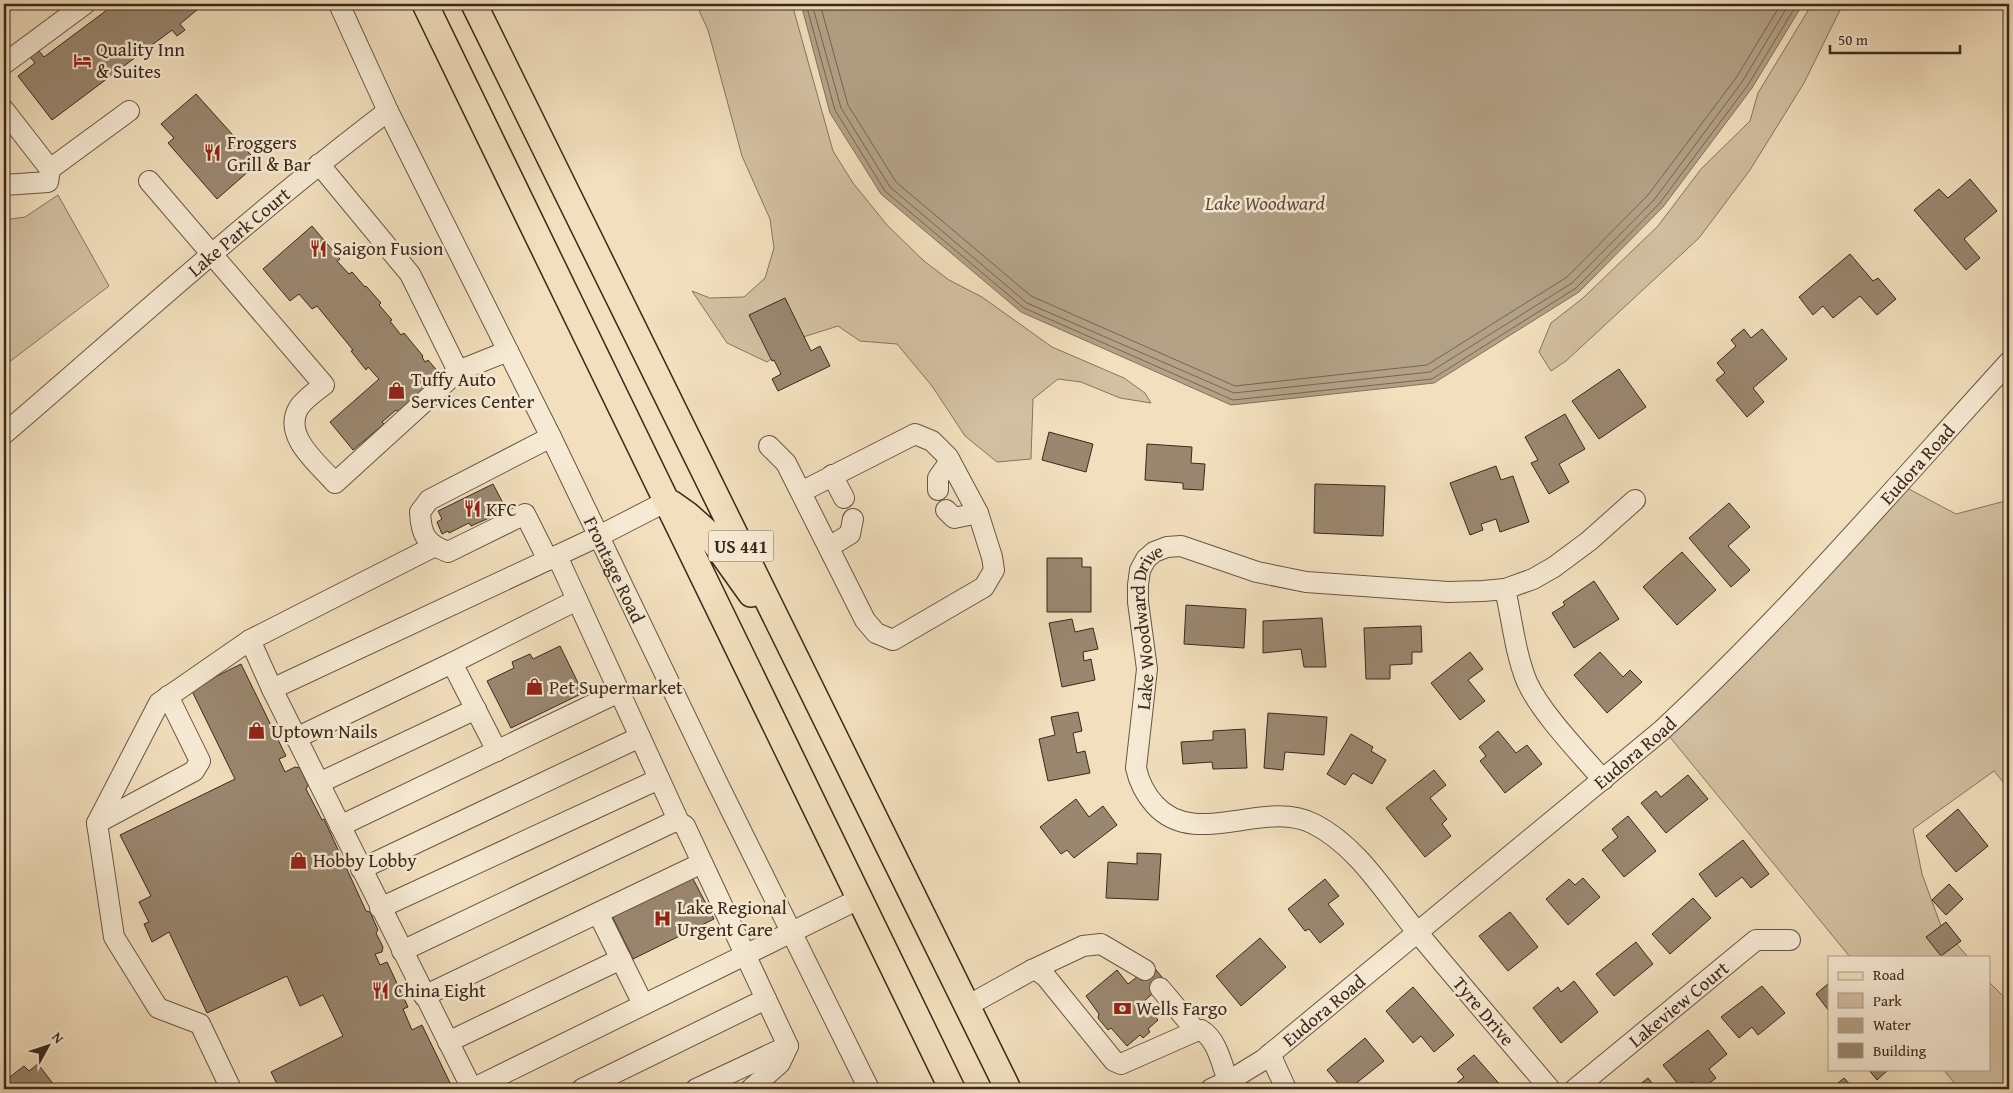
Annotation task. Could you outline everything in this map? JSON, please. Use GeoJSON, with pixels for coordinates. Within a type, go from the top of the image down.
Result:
{"type":"FeatureCollection","features":[{"type":"Feature","properties":{"kind":"main road","name":"US 441"},"geometry":{"type":"LineString","coordinates":[[425,4],[952,1089]]}},
{"type":"Feature","properties":{"kind":"main road","name":"US 441"},"geometry":{"type":"LineString","coordinates":[[474,4],[1008,1089]]}},
{"type":"Feature","properties":{"kind":"main road"},"geometry":{"type":"LineString","coordinates":[[667,501],[688,515],[706,531],[792,651]]}},
{"type":"Feature","properties":{"kind":"street"},"geometry":{"type":"LineString","coordinates":[[4,64],[85,4]]}},
{"type":"Feature","properties":{"kind":"street"},"geometry":{"type":"LineString","coordinates":[[339,4],[388,111]]}},
{"type":"Feature","properties":{"kind":"street"},"geometry":{"type":"LineString","coordinates":[[4,110],[50,169]]}},
{"type":"Feature","properties":{"kind":"street"},"geometry":{"type":"LineString","coordinates":[[4,185],[48,182],[50,169],[129,111]]}},
{"type":"Feature","properties":{"kind":"street","name":"Lake Park Court"},"geometry":{"type":"LineString","coordinates":[[4,434],[212,254],[319,164],[388,111]]}},
{"type":"Feature","properties":{"kind":"street","name":"Frontage Road"},"geometry":{"type":"LineString","coordinates":[[388,111],[599,536],[716,780],[869,1089]]}},
{"type":"Feature","properties":{"kind":"street"},"geometry":{"type":"LineString","coordinates":[[319,164],[410,274],[458,371]]}},
{"type":"Feature","properties":{"kind":"street"},"geometry":{"type":"LineString","coordinates":[[149,181],[324,385],[298,408],[294,424],[298,440],[335,483],[458,371],[508,351]]}},
{"type":"Feature","properties":{"kind":"street","name":"Eudora Road"},"geometry":{"type":"LineString","coordinates":[[1220,1085],[1270,1054],[1661,731],[1718,678],[1786,608],[2009,362]]}},
{"type":"Feature","properties":{"kind":"street"},"geometry":{"type":"LineString","coordinates":[[769,446],[786,463],[800,492],[829,547],[865,620],[876,634],[893,640],[984,588],[994,570],[992,557],[978,513],[950,461],[932,441],[915,434],[800,492]]}},
{"type":"Feature","properties":{"kind":"street"},"geometry":{"type":"LineString","coordinates":[[550,437],[429,500],[420,512],[421,530],[433,547],[448,552],[525,514],[577,600],[679,822],[685,826],[788,1046]]}},
{"type":"Feature","properties":{"kind":"street"},"geometry":{"type":"LineString","coordinates":[[938,490],[938,478],[950,461]]}},
{"type":"Feature","properties":{"kind":"street"},"geometry":{"type":"LineString","coordinates":[[832,475],[844,498]]}},
{"type":"Feature","properties":{"kind":"street","name":"Lake Woodward Drive"},"geometry":{"type":"LineString","coordinates":[[1418,932],[1348,846],[1312,823],[1297,817],[1283,815],[1212,824],[1192,824],[1169,817],[1150,799],[1139,782],[1136,768],[1147,669],[1138,602],[1140,570],[1146,559],[1154,552],[1167,547],[1181,546],[1257,572],[1306,582],[1448,592],[1505,589],[1533,579],[1554,567],[1589,541],[1635,500]]}},
{"type":"Feature","properties":{"kind":"street"},"geometry":{"type":"LineString","coordinates":[[272,689],[553,558],[667,501]]}},
{"type":"Feature","properties":{"kind":"street"},"geometry":{"type":"LineString","coordinates":[[946,510],[954,518],[978,513]]}},
{"type":"Feature","properties":{"kind":"street"},"geometry":{"type":"LineString","coordinates":[[829,547],[850,534],[854,519]]}},
{"type":"Feature","properties":{"kind":"street"},"geometry":{"type":"LineString","coordinates":[[232,1089],[200,1024],[158,1008],[114,937],[97,823],[159,703],[250,640],[433,547]]}},
{"type":"Feature","properties":{"kind":"street"},"geometry":{"type":"LineString","coordinates":[[1505,589],[1520,664],[1528,684],[1542,707],[1603,780]]}},
{"type":"Feature","properties":{"kind":"street"},"geometry":{"type":"LineString","coordinates":[[296,738],[577,600]]}},
{"type":"Feature","properties":{"kind":"street"},"geometry":{"type":"LineString","coordinates":[[250,640],[272,689],[380,908],[472,1089],[859,899]]}},
{"type":"Feature","properties":{"kind":"street"},"geometry":{"type":"LineString","coordinates":[[452,663],[497,751]]}},
{"type":"Feature","properties":{"kind":"street"},"geometry":{"type":"LineString","coordinates":[[340,826],[619,692]]}},
{"type":"Feature","properties":{"kind":"street"},"geometry":{"type":"LineString","coordinates":[[97,823],[194,771],[200,761],[168,696]]}},
{"type":"Feature","properties":{"kind":"street"},"geometry":{"type":"LineString","coordinates":[[319,784],[476,709]]}},
{"type":"Feature","properties":{"kind":"street"},"geometry":{"type":"LineString","coordinates":[[361,869],[640,737]]}},
{"type":"Feature","properties":{"kind":"street"},"geometry":{"type":"LineString","coordinates":[[380,908],[659,779]]}},
{"type":"Feature","properties":{"kind":"street"},"geometry":{"type":"LineString","coordinates":[[402,951],[673,822],[679,822]]}},
{"type":"Feature","properties":{"kind":"street"},"geometry":{"type":"LineString","coordinates":[[424,996],[702,863]]}},
{"type":"Feature","properties":{"kind":"street"},"geometry":{"type":"LineString","coordinates":[[598,913],[643,1004]]}},
{"type":"Feature","properties":{"kind":"street","name":"Tyre Drive"},"geometry":{"type":"LineString","coordinates":[[1418,932],[1550,1089]]}},
{"type":"Feature","properties":{"kind":"street","name":"Lakeview Court"},"geometry":{"type":"LineString","coordinates":[[1575,1089],[1756,940],[1790,940]]}},
{"type":"Feature","properties":{"kind":"street"},"geometry":{"type":"LineString","coordinates":[[967,1006],[1032,970],[1083,946],[1101,944],[1145,970]]}},
{"type":"Feature","properties":{"kind":"street"},"geometry":{"type":"LineString","coordinates":[[448,1042],[621,959]]}},
{"type":"Feature","properties":{"kind":"street"},"geometry":{"type":"LineString","coordinates":[[1032,970],[1038,970],[1046,977],[1114,1062],[1121,1064],[1201,1030],[1209,1035],[1220,1085]]}},
{"type":"Feature","properties":{"kind":"street"},"geometry":{"type":"LineString","coordinates":[[1160,988],[1196,1031]]}},
{"type":"Feature","properties":{"kind":"street"},"geometry":{"type":"LineString","coordinates":[[582,1089],[766,999]]}},
{"type":"Feature","properties":{"kind":"street"},"geometry":{"type":"LineString","coordinates":[[696,1089],[788,1046]]}},
{"type":"Feature","properties":{"kind":"street"},"geometry":{"type":"LineString","coordinates":[[751,1089],[780,1063],[788,1046]]}},
{"type":"Feature","properties":{"kind":"street"},"geometry":{"type":"LineString","coordinates":[[1270,1054],[1286,1089]]}},
{"type":"Feature","properties":{"kind":"green space"},"geometry":{"type":"Polygon","coordinates":[[[696,4],[792,4],[833,151],[853,183],[887,225],[924,261],[949,280],[982,297],[1052,347],[1124,378],[1145,393],[1151,403],[1120,398],[1081,382],[1058,379],[1033,399],[1031,459],[997,462],[965,436],[932,386],[897,344],[860,341],[838,326],[800,338],[767,362],[727,343],[692,291],[710,298],[744,297],[765,278],[774,248],[770,219],[742,156],[708,30],[696,4]]]}},
{"type":"Feature","properties":{"kind":"green space"},"geometry":{"type":"Polygon","coordinates":[[[1812,4],[1843,4],[1804,83],[1750,170],[1699,238],[1566,361],[1551,371],[1539,352],[1551,323],[1583,298],[1658,226],[1701,169],[1750,121],[1758,93],[1812,4]]]}},
{"type":"Feature","properties":{"kind":"green space"},"geometry":{"type":"Polygon","coordinates":[[[58,195],[109,286],[4,366],[4,220],[25,217],[58,195]]]}},
{"type":"Feature","properties":{"kind":"green space"},"geometry":{"type":"Polygon","coordinates":[[[1907,488],[1956,514],[2009,500],[2009,789],[1994,771],[1913,829],[1922,874],[1941,926],[1967,956],[1849,956],[1669,736],[1761,646],[1907,488]]]}},
{"type":"Feature","properties":{"kind":"green space"},"geometry":{"type":"Polygon","coordinates":[[[1990,983],[2009,1002],[2009,1089],[1959,1089],[1944,1070],[1990,1070],[1990,983]]]}},
{"type":"Feature","properties":{"kind":"water","name":"Lake Woodward"},"geometry":{"type":"Polygon","coordinates":[[[801,4],[1803,4],[1752,88],[1663,207],[1579,292],[1434,383],[1231,405],[1021,312],[881,194],[830,113],[801,4]]]}},
{"type":"Feature","properties":{"kind":"building","name":"Quality Inn & Suites"},"geometry":{"type":"Polygon","coordinates":[[[115,4],[204,4],[180,24],[185,30],[177,36],[172,30],[52,120],[18,76],[35,63],[30,57],[39,51],[44,57],[115,4]]]}},
{"type":"Feature","properties":{"kind":"building","name":"Froggers Grill & Bar"},"geometry":{"type":"Polygon","coordinates":[[[196,94],[258,163],[217,199],[168,143],[174,138],[161,124],[196,94]]]}},
{"type":"Feature","properties":{"kind":"building"},"geometry":{"type":"Polygon","coordinates":[[[1970,179],[1997,211],[1964,239],[1980,258],[1966,270],[1914,210],[1939,189],[1948,198],[1970,179]]]}},
{"type":"Feature","properties":{"kind":"building"},"geometry":{"type":"Polygon","coordinates":[[[312,226],[340,259],[337,261],[349,274],[352,272],[381,303],[379,305],[392,320],[390,321],[401,335],[404,333],[423,356],[425,362],[428,360],[440,374],[399,412],[396,410],[382,422],[384,424],[353,450],[330,422],[379,379],[368,367],[366,370],[351,351],[353,350],[317,306],[312,309],[299,294],[290,301],[263,269],[312,226]]]}},
{"type":"Feature","properties":{"kind":"building"},"geometry":{"type":"Polygon","coordinates":[[[1850,254],[1873,281],[1878,278],[1896,299],[1877,315],[1860,296],[1833,318],[1823,306],[1813,315],[1799,297],[1850,254]]]}},
{"type":"Feature","properties":{"kind":"building"},"geometry":{"type":"Polygon","coordinates":[[[785,298],[811,351],[820,346],[830,366],[778,391],[772,379],[781,374],[774,360],[772,361],[749,315],[785,298]]]}},
{"type":"Feature","properties":{"kind":"building"},"geometry":{"type":"Polygon","coordinates":[[[1744,329],[1751,338],[1762,329],[1787,359],[1753,388],[1764,402],[1747,417],[1716,380],[1725,373],[1717,363],[1736,346],[1731,340],[1744,329]]]}},
{"type":"Feature","properties":{"kind":"building"},"geometry":{"type":"Polygon","coordinates":[[[1619,369],[1646,407],[1599,439],[1572,401],[1619,369]]]}},
{"type":"Feature","properties":{"kind":"building"},"geometry":{"type":"Polygon","coordinates":[[[1565,414],[1585,449],[1559,464],[1569,482],[1549,494],[1531,463],[1538,460],[1525,437],[1565,414]]]}},
{"type":"Feature","properties":{"kind":"building"},"geometry":{"type":"Polygon","coordinates":[[[1049,432],[1093,444],[1086,472],[1042,460],[1049,432]]]}},
{"type":"Feature","properties":{"kind":"building"},"geometry":{"type":"Polygon","coordinates":[[[1147,444],[1192,447],[1191,463],[1205,464],[1203,490],[1183,489],[1183,483],[1145,480],[1147,444]]]}},
{"type":"Feature","properties":{"kind":"building"},"geometry":{"type":"Polygon","coordinates":[[[1496,466],[1501,480],[1513,476],[1529,522],[1500,532],[1496,519],[1481,524],[1483,530],[1470,535],[1450,483],[1496,466]]]}},
{"type":"Feature","properties":{"kind":"building","name":"KFC"},"geometry":{"type":"Polygon","coordinates":[[[493,484],[505,507],[487,515],[489,518],[471,526],[469,523],[449,533],[448,531],[442,534],[437,522],[442,519],[438,511],[493,484]]]}},
{"type":"Feature","properties":{"kind":"building"},"geometry":{"type":"Polygon","coordinates":[[[1315,484],[1385,486],[1383,536],[1314,533],[1315,484]]]}},
{"type":"Feature","properties":{"kind":"building"},"geometry":{"type":"Polygon","coordinates":[[[1729,503],[1750,527],[1728,546],[1750,570],[1731,587],[1689,538],[1729,503]]]}},
{"type":"Feature","properties":{"kind":"building"},"geometry":{"type":"Polygon","coordinates":[[[1682,552],[1716,590],[1677,625],[1643,587],[1682,552]]]}},
{"type":"Feature","properties":{"kind":"building"},"geometry":{"type":"Polygon","coordinates":[[[1047,558],[1082,558],[1082,567],[1091,567],[1091,612],[1047,612],[1047,558]]]}},
{"type":"Feature","properties":{"kind":"building"},"geometry":{"type":"Polygon","coordinates":[[[1594,581],[1619,619],[1574,648],[1552,613],[1565,605],[1563,602],[1594,581]]]}},
{"type":"Feature","properties":{"kind":"building"},"geometry":{"type":"Polygon","coordinates":[[[1186,605],[1246,609],[1244,648],[1184,644],[1186,605]]]}},
{"type":"Feature","properties":{"kind":"building"},"geometry":{"type":"Polygon","coordinates":[[[1322,618],[1326,667],[1304,667],[1301,649],[1263,653],[1263,621],[1322,618]]]}},
{"type":"Feature","properties":{"kind":"building"},"geometry":{"type":"Polygon","coordinates":[[[1072,619],[1075,632],[1093,628],[1098,649],[1083,652],[1084,661],[1091,659],[1095,680],[1062,687],[1049,623],[1072,619]]]}},
{"type":"Feature","properties":{"kind":"building"},"geometry":{"type":"Polygon","coordinates":[[[1421,626],[1422,652],[1412,652],[1412,664],[1390,665],[1390,679],[1366,679],[1364,628],[1421,626]]]}},
{"type":"Feature","properties":{"kind":"building","name":"Pet Supermarket"},"geometry":{"type":"Polygon","coordinates":[[[560,646],[583,693],[511,728],[487,681],[514,668],[512,662],[530,654],[533,659],[560,646]]]}},
{"type":"Feature","properties":{"kind":"building"},"geometry":{"type":"Polygon","coordinates":[[[1470,652],[1483,669],[1468,680],[1485,701],[1460,720],[1431,683],[1470,652]]]}},
{"type":"Feature","properties":{"kind":"building"},"geometry":{"type":"Polygon","coordinates":[[[1600,652],[1623,677],[1630,670],[1642,682],[1607,713],[1574,675],[1600,652]]]}},
{"type":"Feature","properties":{"kind":"building"},"geometry":{"type":"Polygon","coordinates":[[[241,664],[286,756],[279,759],[285,772],[295,767],[300,768],[308,785],[306,789],[322,820],[324,819],[366,911],[370,912],[378,930],[376,933],[383,947],[382,952],[375,954],[380,965],[387,962],[408,1007],[403,1009],[412,1030],[422,1025],[453,1089],[271,1089],[278,1086],[271,1072],[343,1036],[323,995],[300,1006],[287,976],[207,1013],[169,932],[152,942],[144,924],[149,922],[139,902],[151,896],[120,835],[235,779],[191,689],[241,664]]]}},
{"type":"Feature","properties":{"kind":"building"},"geometry":{"type":"Polygon","coordinates":[[[1078,712],[1082,731],[1073,733],[1077,753],[1085,751],[1090,773],[1048,781],[1039,739],[1055,735],[1051,717],[1078,712]]]}},
{"type":"Feature","properties":{"kind":"building"},"geometry":{"type":"Polygon","coordinates":[[[1268,713],[1327,717],[1324,755],[1285,752],[1283,770],[1264,768],[1268,713]]]}},
{"type":"Feature","properties":{"kind":"building"},"geometry":{"type":"Polygon","coordinates":[[[1245,729],[1247,768],[1213,769],[1212,762],[1183,764],[1181,742],[1213,740],[1213,731],[1245,729]]]}},
{"type":"Feature","properties":{"kind":"building"},"geometry":{"type":"Polygon","coordinates":[[[1498,731],[1516,753],[1527,745],[1542,764],[1505,793],[1480,761],[1486,756],[1479,747],[1498,731]]]}},
{"type":"Feature","properties":{"kind":"building"},"geometry":{"type":"Polygon","coordinates":[[[1351,734],[1373,747],[1371,751],[1386,760],[1372,784],[1353,773],[1345,785],[1327,774],[1351,734]]]}},
{"type":"Feature","properties":{"kind":"building"},"geometry":{"type":"Polygon","coordinates":[[[1434,770],[1446,785],[1430,798],[1447,819],[1442,824],[1451,836],[1425,857],[1386,808],[1434,770]]]}},
{"type":"Feature","properties":{"kind":"building"},"geometry":{"type":"Polygon","coordinates":[[[1688,775],[1708,799],[1666,833],[1641,803],[1656,791],[1661,797],[1688,775]]]}},
{"type":"Feature","properties":{"kind":"building"},"geometry":{"type":"Polygon","coordinates":[[[1076,799],[1089,817],[1103,806],[1117,825],[1074,858],[1067,850],[1061,854],[1040,827],[1076,799]]]}},
{"type":"Feature","properties":{"kind":"building"},"geometry":{"type":"Polygon","coordinates":[[[1958,809],[1988,846],[1956,872],[1926,836],[1958,809]]]}},
{"type":"Feature","properties":{"kind":"building"},"geometry":{"type":"Polygon","coordinates":[[[1628,816],[1656,851],[1624,877],[1602,850],[1618,837],[1612,829],[1628,816]]]}},
{"type":"Feature","properties":{"kind":"building"},"geometry":{"type":"Polygon","coordinates":[[[1743,840],[1769,874],[1751,888],[1742,877],[1716,897],[1699,874],[1743,840]]]}},
{"type":"Feature","properties":{"kind":"building"},"geometry":{"type":"Polygon","coordinates":[[[1137,853],[1161,854],[1158,900],[1106,898],[1108,862],[1137,864],[1137,853]]]}},
{"type":"Feature","properties":{"kind":"building","name":"Lake Regional Urgent Care"},"geometry":{"type":"Polygon","coordinates":[[[692,877],[714,919],[633,959],[612,916],[692,877]]]}},
{"type":"Feature","properties":{"kind":"building"},"geometry":{"type":"Polygon","coordinates":[[[1583,878],[1600,897],[1568,925],[1546,899],[1569,879],[1575,885],[1583,878]]]}},
{"type":"Feature","properties":{"kind":"building"},"geometry":{"type":"Polygon","coordinates":[[[1325,879],[1339,896],[1328,904],[1344,924],[1320,943],[1309,929],[1305,931],[1288,909],[1325,879]]]}},
{"type":"Feature","properties":{"kind":"building"},"geometry":{"type":"Polygon","coordinates":[[[1949,884],[1963,899],[1946,915],[1932,900],[1949,884]]]}},
{"type":"Feature","properties":{"kind":"building"},"geometry":{"type":"Polygon","coordinates":[[[1693,898],[1711,918],[1670,954],[1652,934],[1693,898]]]}},
{"type":"Feature","properties":{"kind":"building"},"geometry":{"type":"Polygon","coordinates":[[[1510,912],[1538,947],[1508,971],[1479,936],[1510,912]]]}},
{"type":"Feature","properties":{"kind":"building"},"geometry":{"type":"Polygon","coordinates":[[[1946,922],[1961,941],[1941,956],[1926,937],[1946,922]]]}},
{"type":"Feature","properties":{"kind":"building"},"geometry":{"type":"Polygon","coordinates":[[[1260,938],[1286,967],[1241,1006],[1216,976],[1260,938]]]}},
{"type":"Feature","properties":{"kind":"building"},"geometry":{"type":"Polygon","coordinates":[[[1636,942],[1653,964],[1614,996],[1596,974],[1636,942]]]}},
{"type":"Feature","properties":{"kind":"building","name":"Wells Fargo"},"geometry":{"type":"Polygon","coordinates":[[[1152,965],[1166,982],[1143,1002],[1158,1020],[1148,1029],[1150,1032],[1143,1038],[1140,1035],[1127,1046],[1111,1028],[1108,1030],[1098,1018],[1099,1014],[1086,996],[1117,970],[1128,984],[1152,965]]]}},
{"type":"Feature","properties":{"kind":"building"},"geometry":{"type":"Polygon","coordinates":[[[1574,981],[1598,1012],[1561,1043],[1533,1008],[1558,987],[1561,992],[1574,981]]]}},
{"type":"Feature","properties":{"kind":"building"},"geometry":{"type":"Polygon","coordinates":[[[1828,984],[1828,1010],[1816,994],[1828,984]]]}},
{"type":"Feature","properties":{"kind":"building"},"geometry":{"type":"Polygon","coordinates":[[[1762,986],[1785,1013],[1758,1035],[1752,1027],[1739,1038],[1721,1017],[1762,986]]]}},
{"type":"Feature","properties":{"kind":"building"},"geometry":{"type":"Polygon","coordinates":[[[1413,987],[1454,1035],[1434,1052],[1421,1036],[1413,1043],[1386,1011],[1413,987]]]}},
{"type":"Feature","properties":{"kind":"building"},"geometry":{"type":"Polygon","coordinates":[[[1708,1030],[1727,1054],[1709,1069],[1716,1078],[1702,1089],[1698,1089],[1693,1082],[1682,1089],[1663,1065],[1708,1030]]]}},
{"type":"Feature","properties":{"kind":"building"},"geometry":{"type":"Polygon","coordinates":[[[1365,1038],[1384,1061],[1349,1089],[1343,1089],[1327,1070],[1365,1038]]]}},
{"type":"Feature","properties":{"kind":"building"},"geometry":{"type":"Polygon","coordinates":[[[1474,1055],[1502,1087],[1500,1089],[1450,1089],[1464,1077],[1457,1069],[1474,1055]]]}},
{"type":"Feature","properties":{"kind":"building"},"geometry":{"type":"Polygon","coordinates":[[[38,1064],[57,1089],[13,1089],[6,1080],[24,1066],[29,1071],[38,1064]]]}},
{"type":"Feature","properties":{"kind":"building"},"geometry":{"type":"Polygon","coordinates":[[[1869,1070],[1888,1070],[1877,1080],[1869,1070]]]}},
{"type":"Feature","properties":{"kind":"building"},"geometry":{"type":"Polygon","coordinates":[[[1648,1078],[1657,1089],[1634,1089],[1648,1078]]]}},
{"type":"Feature","properties":{"kind":"building"},"geometry":{"type":"Polygon","coordinates":[[[1844,1078],[1854,1089],[1831,1089],[1844,1078]]]}},
{"type":"Feature","properties":{"kind":"place","name":"Quality Inn & Suites"},"geometry":{"type":"Point","coordinates":[82,60]}},
{"type":"Feature","properties":{"kind":"place","name":"Froggers Grill & Bar"},"geometry":{"type":"Point","coordinates":[213,153]}},
{"type":"Feature","properties":{"kind":"place","name":"Saigon Fusion"},"geometry":{"type":"Point","coordinates":[319,248]}},
{"type":"Feature","properties":{"kind":"place","name":"Tuffy Auto Services Center"},"geometry":{"type":"Point","coordinates":[397,390]}},
{"type":"Feature","properties":{"kind":"place","name":"KFC"},"geometry":{"type":"Point","coordinates":[472,509]}},
{"type":"Feature","properties":{"kind":"place","name":"Pet Supermarket"},"geometry":{"type":"Point","coordinates":[535,687]}},
{"type":"Feature","properties":{"kind":"place","name":"Uptown Nails"},"geometry":{"type":"Point","coordinates":[257,731]}},
{"type":"Feature","properties":{"kind":"place","name":"Hobby Lobby"},"geometry":{"type":"Point","coordinates":[299,860]}},
{"type":"Feature","properties":{"kind":"place","name":"Lake Regional Urgent Care"},"geometry":{"type":"Point","coordinates":[663,918]}},
{"type":"Feature","properties":{"kind":"place","name":"China Eight"},"geometry":{"type":"Point","coordinates":[380,990]}},
{"type":"Feature","properties":{"kind":"place","name":"Wells Fargo"},"geometry":{"type":"Point","coordinates":[1122,1008]}}]}
